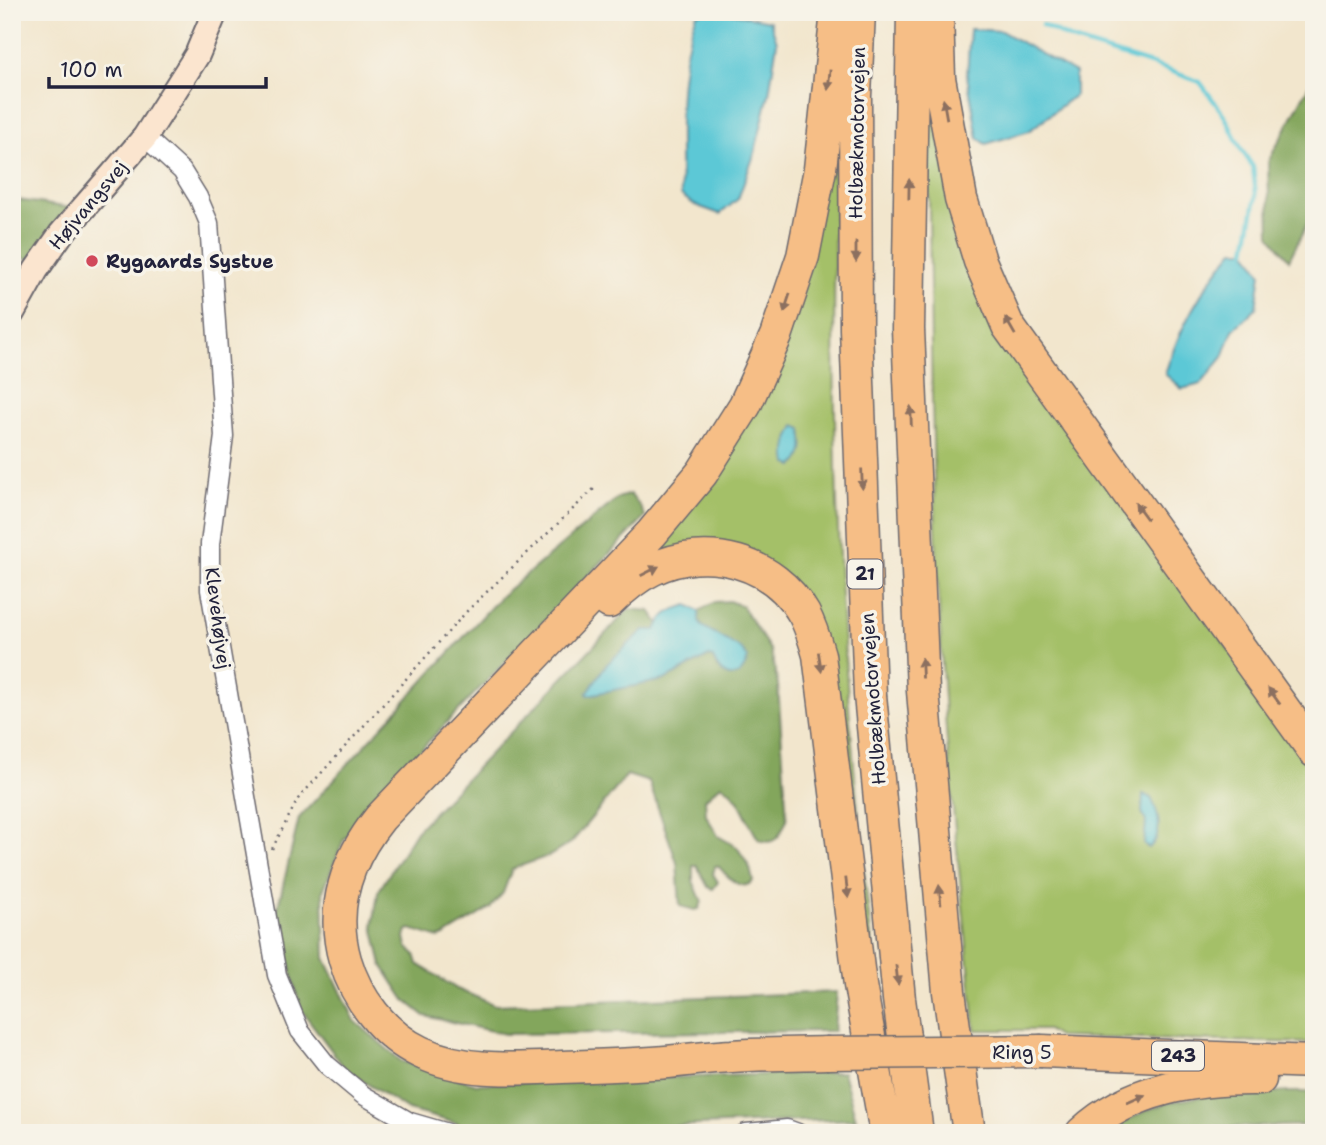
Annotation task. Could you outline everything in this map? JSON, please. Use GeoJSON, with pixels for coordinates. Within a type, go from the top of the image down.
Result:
{"type":"FeatureCollection","features":[{"type":"Feature","properties":{"kind":"highway"},"geometry":{"type":"LineString","coordinates":[[730,1056],[653,1063],[498,1068],[447,1061],[420,1052],[374,1016],[360,996],[343,952],[339,929],[340,906],[343,883],[365,836],[652,533],[702,473],[745,405],[776,336],[803,256],[820,169],[837,12]]}},
{"type":"Feature","properties":{"kind":"highway","name":"Holbækmotorvejen"},"geometry":{"type":"LineString","coordinates":[[859,12],[855,96],[856,329],[870,695],[899,999],[918,1133]]}},
{"type":"Feature","properties":{"kind":"highway"},"geometry":{"type":"LineString","coordinates":[[913,12],[908,329],[922,678],[949,992],[969,1133]]}},
{"type":"Feature","properties":{"kind":"highway"},"geometry":{"type":"LineString","coordinates":[[937,12],[939,78],[961,199],[980,261],[1008,326],[1314,751]]}},
{"type":"Feature","properties":{"kind":"highway"},"geometry":{"type":"LineString","coordinates":[[730,1056],[500,1053],[451,1045],[402,1019],[388,1004],[366,969],[356,926],[360,886],[368,865],[392,828],[629,583],[652,569],[673,561],[696,557],[735,561],[766,574],[794,599],[813,634],[819,655],[860,985],[886,1133]]}},
{"type":"Feature","properties":{"kind":"highway","name":"Ring 5"},"geometry":{"type":"LineString","coordinates":[[730,1056],[1042,1051],[1314,1062]]}},
{"type":"Feature","properties":{"kind":"highway"},"geometry":{"type":"LineString","coordinates":[[1082,1133],[1111,1111],[1143,1095],[1172,1087],[1198,1081],[1314,1079]]}},
{"type":"Feature","properties":{"kind":"street"},"geometry":{"type":"LineString","coordinates":[[145,137],[197,55],[215,12]]}},
{"type":"Feature","properties":{"kind":"street","name":"Højvangsvej"},"geometry":{"type":"LineString","coordinates":[[12,313],[36,270],[61,234],[145,137]]}},
{"type":"Feature","properties":{"kind":"street","name":"Klevehøjvej"},"geometry":{"type":"LineString","coordinates":[[145,137],[182,171],[198,197],[209,223],[224,436],[210,544],[210,590],[277,975],[300,1031],[327,1065],[363,1096],[410,1122],[448,1133]]}},
{"type":"Feature","properties":{"kind":"street"},"geometry":{"type":"LineString","coordinates":[[746,1133],[787,1129],[798,1133]]}},
{"type":"Feature","properties":{"kind":"path"},"geometry":{"type":"LineString","coordinates":[[257,858],[271,850],[298,799],[468,610],[597,486]]}},
{"type":"Feature","properties":{"kind":"green space"},"geometry":{"type":"Polygon","coordinates":[[[1314,76],[1314,210],[1289,260],[1270,235],[1268,162],[1314,76]]]}},
{"type":"Feature","properties":{"kind":"green space"},"geometry":{"type":"Polygon","coordinates":[[[928,107],[933,107],[963,255],[1314,776],[1314,1043],[1058,1037],[1047,1030],[975,1030],[949,768],[941,652],[932,419],[928,107]]]}},
{"type":"Feature","properties":{"kind":"green space"},"geometry":{"type":"Polygon","coordinates":[[[835,125],[834,377],[839,565],[860,831],[881,1034],[849,859],[786,578],[643,561],[725,449],[835,125]]]}},
{"type":"Feature","properties":{"kind":"green space"},"geometry":{"type":"Polygon","coordinates":[[[12,199],[77,209],[35,260],[12,256],[12,199]]]}},
{"type":"Feature","properties":{"kind":"green space"},"geometry":{"type":"Polygon","coordinates":[[[630,494],[645,517],[427,743],[344,839],[323,891],[325,958],[355,1021],[401,1061],[477,1084],[843,1072],[856,1119],[493,1133],[408,1110],[346,1070],[300,1008],[277,911],[299,818],[501,596],[618,498],[630,494]]]}},
{"type":"Feature","properties":{"kind":"green space"},"geometry":{"type":"Polygon","coordinates":[[[729,601],[742,606],[771,651],[778,685],[787,819],[780,834],[770,842],[759,840],[739,802],[721,785],[705,799],[706,815],[718,836],[737,847],[750,868],[753,881],[739,884],[715,866],[713,874],[718,882],[713,889],[708,887],[697,866],[693,866],[693,881],[702,902],[699,909],[695,910],[680,906],[677,863],[649,782],[627,775],[572,842],[551,855],[512,869],[503,893],[490,908],[439,938],[407,930],[407,947],[415,954],[418,964],[457,989],[495,1005],[837,992],[834,1031],[505,1034],[425,1016],[405,1000],[382,965],[373,926],[378,892],[416,831],[629,609],[650,611],[659,623],[656,630],[644,630],[607,665],[588,693],[664,680],[709,656],[713,657],[718,669],[699,622],[699,611],[715,602],[729,601]]]}},
{"type":"Feature","properties":{"kind":"green space"},"geometry":{"type":"Polygon","coordinates":[[[1236,1092],[1314,1092],[1314,1125],[1109,1133],[1155,1107],[1184,1099],[1236,1092]]]}},
{"type":"Feature","properties":{"kind":"water"},"geometry":{"type":"Polygon","coordinates":[[[726,12],[770,21],[777,42],[769,94],[754,155],[738,199],[720,214],[695,205],[681,195],[682,80],[690,35],[697,14],[726,12]]]}},
{"type":"Feature","properties":{"kind":"water"},"geometry":{"type":"Polygon","coordinates":[[[970,29],[1001,31],[1075,73],[1075,95],[1029,131],[986,144],[978,138],[967,76],[970,29]]]}},
{"type":"Feature","properties":{"kind":"water"},"geometry":{"type":"Polygon","coordinates":[[[1234,250],[1246,250],[1261,273],[1256,308],[1233,330],[1223,357],[1201,384],[1182,389],[1165,374],[1171,357],[1193,309],[1234,250]]]}},
{"type":"Feature","properties":{"kind":"water"},"geometry":{"type":"Polygon","coordinates":[[[795,426],[802,429],[804,444],[801,458],[794,466],[788,464],[787,454],[795,426]]]}},
{"type":"Feature","properties":{"kind":"water"},"geometry":{"type":"Polygon","coordinates":[[[688,605],[699,611],[699,622],[702,626],[741,649],[748,658],[740,672],[726,675],[709,656],[664,680],[588,695],[606,665],[644,630],[656,630],[668,613],[688,605]]]}},
{"type":"Feature","properties":{"kind":"water"},"geometry":{"type":"Polygon","coordinates":[[[1143,794],[1151,798],[1159,824],[1157,837],[1149,848],[1144,845],[1146,822],[1142,812],[1143,794]]]}},
{"type":"Feature","properties":{"kind":"waterway"},"geometry":{"type":"LineString","coordinates":[[1042,25],[1075,41],[1200,82],[1224,115],[1253,167],[1256,196],[1246,250]]}},
{"type":"Feature","properties":{"kind":"place","name":"Rygaards Systue"},"geometry":{"type":"Point","coordinates":[92,261]}}]}
